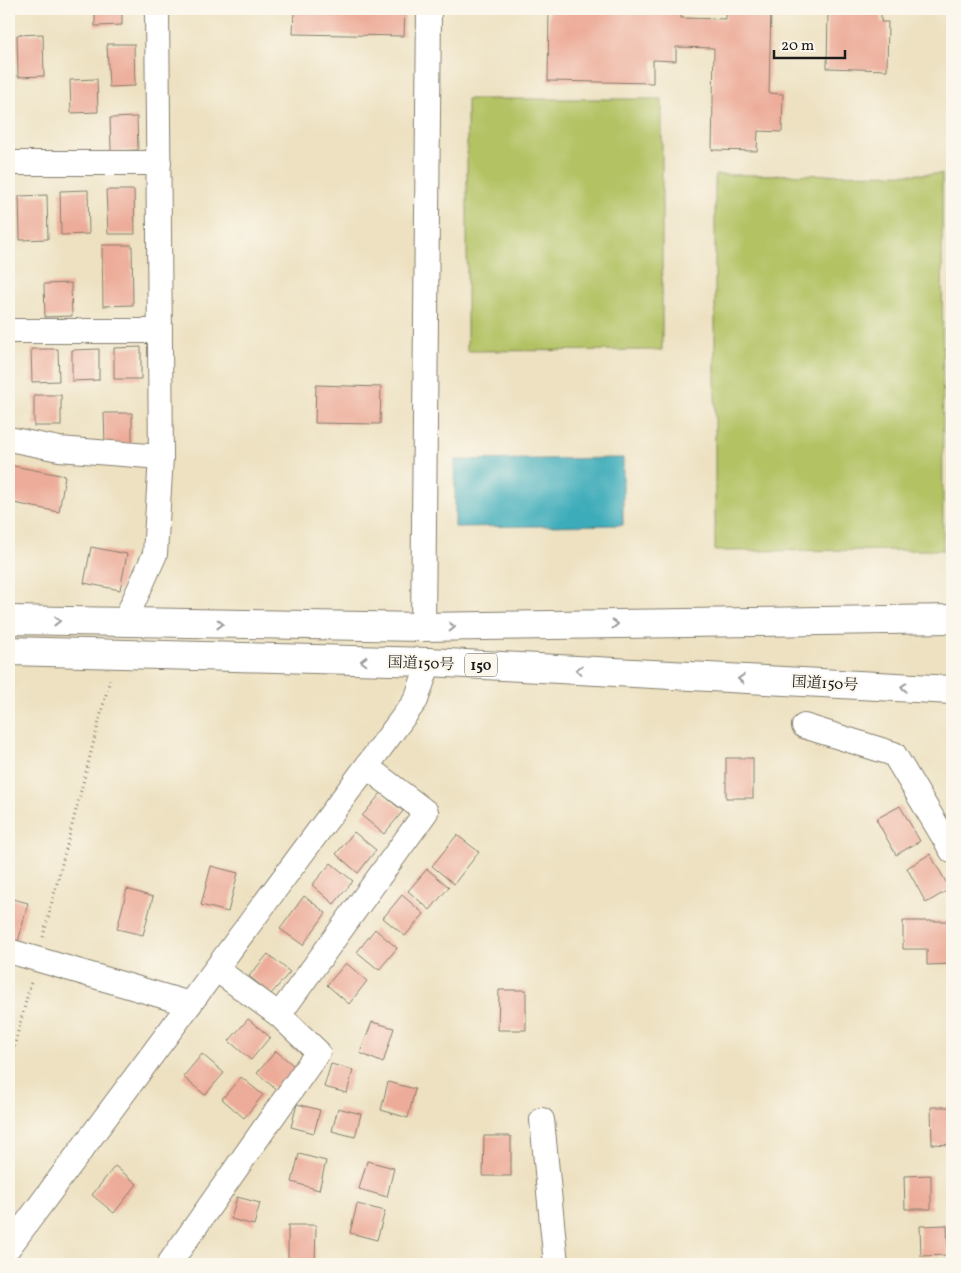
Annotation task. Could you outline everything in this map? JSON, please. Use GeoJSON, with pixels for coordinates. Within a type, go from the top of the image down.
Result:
{"type":"FeatureCollection","features":[{"type":"Feature","properties":{"kind":"highway"},"geometry":{"type":"LineString","coordinates":[[9,620],[423,627],[952,619]]}},
{"type":"Feature","properties":{"kind":"highway","name":"国道150号"},"geometry":{"type":"LineString","coordinates":[[9,651],[428,662],[952,690]]}},
{"type":"Feature","properties":{"kind":"street"},"geometry":{"type":"LineString","coordinates":[[124,623],[155,554],[161,457],[158,9]]}},
{"type":"Feature","properties":{"kind":"street"},"geometry":{"type":"LineString","coordinates":[[423,627],[429,9]]}},
{"type":"Feature","properties":{"kind":"street"},"geometry":{"type":"LineString","coordinates":[[9,163],[159,163]]}},
{"type":"Feature","properties":{"kind":"street"},"geometry":{"type":"LineString","coordinates":[[9,331],[160,331]]}},
{"type":"Feature","properties":{"kind":"street"},"geometry":{"type":"LineString","coordinates":[[9,439],[59,449],[161,457]]}},
{"type":"Feature","properties":{"kind":"street"},"geometry":{"type":"LineString","coordinates":[[9,1247],[416,700],[428,662]]}},
{"type":"Feature","properties":{"kind":"street"},"geometry":{"type":"LineString","coordinates":[[804,726],[894,754],[952,851]]}},
{"type":"Feature","properties":{"kind":"street"},"geometry":{"type":"LineString","coordinates":[[279,1016],[426,812],[366,767]]}},
{"type":"Feature","properties":{"kind":"street"},"geometry":{"type":"LineString","coordinates":[[9,951],[190,1004]]}},
{"type":"Feature","properties":{"kind":"street"},"geometry":{"type":"LineString","coordinates":[[169,1264],[318,1052],[279,1016],[216,969]]}},
{"type":"Feature","properties":{"kind":"street"},"geometry":{"type":"LineString","coordinates":[[542,1120],[556,1264]]}},
{"type":"Feature","properties":{"kind":"path"},"geometry":{"type":"LineString","coordinates":[[9,1066],[116,654]]}},
{"type":"Feature","properties":{"kind":"green space"},"geometry":{"type":"Polygon","coordinates":[[[467,99],[662,99],[662,350],[467,351],[467,99]]]}},
{"type":"Feature","properties":{"kind":"green space"},"geometry":{"type":"Polygon","coordinates":[[[942,174],[943,550],[715,551],[715,175],[942,174]]]}},
{"type":"Feature","properties":{"kind":"water"},"geometry":{"type":"Polygon","coordinates":[[[623,458],[623,525],[455,527],[455,460],[623,458]]]}},
{"type":"Feature","properties":{"kind":"building"},"geometry":{"type":"Polygon","coordinates":[[[95,9],[122,9],[122,25],[95,26],[95,9]]]}},
{"type":"Feature","properties":{"kind":"building"},"geometry":{"type":"Polygon","coordinates":[[[294,9],[405,9],[404,36],[293,34],[294,9]]]}},
{"type":"Feature","properties":{"kind":"building"},"geometry":{"type":"Polygon","coordinates":[[[549,9],[682,9],[681,18],[726,19],[726,9],[771,9],[769,93],[783,94],[782,132],[758,131],[757,151],[712,150],[714,48],[676,47],[676,61],[653,60],[653,83],[548,81],[549,9]]]}},
{"type":"Feature","properties":{"kind":"building"},"geometry":{"type":"Polygon","coordinates":[[[828,9],[881,9],[881,22],[888,22],[887,70],[827,68],[828,9]]]}},
{"type":"Feature","properties":{"kind":"building"},"geometry":{"type":"Polygon","coordinates":[[[9,10],[12,10],[11,77],[9,77],[9,10]]]}},
{"type":"Feature","properties":{"kind":"building"},"geometry":{"type":"Polygon","coordinates":[[[43,34],[44,76],[18,77],[17,35],[43,34]]]}},
{"type":"Feature","properties":{"kind":"building"},"geometry":{"type":"Polygon","coordinates":[[[107,44],[134,44],[135,86],[109,87],[107,44]]]}},
{"type":"Feature","properties":{"kind":"building"},"geometry":{"type":"Polygon","coordinates":[[[97,79],[98,112],[71,113],[70,80],[97,79]]]}},
{"type":"Feature","properties":{"kind":"building"},"geometry":{"type":"Polygon","coordinates":[[[137,117],[138,150],[111,151],[110,118],[137,117]]]}},
{"type":"Feature","properties":{"kind":"building"},"geometry":{"type":"Polygon","coordinates":[[[88,190],[89,234],[61,235],[60,191],[88,190]]]}},
{"type":"Feature","properties":{"kind":"building"},"geometry":{"type":"Polygon","coordinates":[[[106,190],[134,190],[135,234],[108,234],[106,190]]]}},
{"type":"Feature","properties":{"kind":"building"},"geometry":{"type":"Polygon","coordinates":[[[47,195],[48,239],[20,240],[19,196],[47,195]]]}},
{"type":"Feature","properties":{"kind":"building"},"geometry":{"type":"Polygon","coordinates":[[[102,245],[132,245],[133,305],[103,306],[102,245]]]}},
{"type":"Feature","properties":{"kind":"building"},"geometry":{"type":"Polygon","coordinates":[[[71,283],[72,316],[45,317],[44,284],[71,283]]]}},
{"type":"Feature","properties":{"kind":"building"},"geometry":{"type":"Polygon","coordinates":[[[141,347],[141,379],[114,379],[114,348],[141,347]]]}},
{"type":"Feature","properties":{"kind":"building"},"geometry":{"type":"Polygon","coordinates":[[[31,349],[58,349],[59,381],[32,382],[31,349]]]}},
{"type":"Feature","properties":{"kind":"building"},"geometry":{"type":"Polygon","coordinates":[[[99,349],[99,380],[72,381],[72,350],[99,349]]]}},
{"type":"Feature","properties":{"kind":"building"},"geometry":{"type":"Polygon","coordinates":[[[316,385],[381,387],[380,424],[315,423],[316,385]]]}},
{"type":"Feature","properties":{"kind":"building"},"geometry":{"type":"Polygon","coordinates":[[[34,395],[61,395],[61,426],[34,426],[34,395]]]}},
{"type":"Feature","properties":{"kind":"building"},"geometry":{"type":"Polygon","coordinates":[[[104,413],[132,413],[132,444],[105,444],[104,413]]]}},
{"type":"Feature","properties":{"kind":"building"},"geometry":{"type":"Polygon","coordinates":[[[9,465],[65,476],[59,512],[9,502],[9,465]]]}},
{"type":"Feature","properties":{"kind":"building"},"geometry":{"type":"Polygon","coordinates":[[[91,547],[127,554],[120,590],[84,583],[91,547]]]}},
{"type":"Feature","properties":{"kind":"building"},"geometry":{"type":"Polygon","coordinates":[[[726,758],[753,758],[753,798],[726,798],[726,758]]]}},
{"type":"Feature","properties":{"kind":"building"},"geometry":{"type":"Polygon","coordinates":[[[381,793],[403,811],[384,834],[362,816],[381,793]]]}},
{"type":"Feature","properties":{"kind":"building"},"geometry":{"type":"Polygon","coordinates":[[[900,806],[920,841],[896,855],[876,819],[900,806]]]}},
{"type":"Feature","properties":{"kind":"building"},"geometry":{"type":"Polygon","coordinates":[[[354,832],[376,850],[358,873],[336,854],[354,832]]]}},
{"type":"Feature","properties":{"kind":"building"},"geometry":{"type":"Polygon","coordinates":[[[457,835],[479,852],[454,884],[432,866],[457,835]]]}},
{"type":"Feature","properties":{"kind":"building"},"geometry":{"type":"Polygon","coordinates":[[[930,854],[950,889],[926,903],[907,868],[930,854]]]}},
{"type":"Feature","properties":{"kind":"building"},"geometry":{"type":"Polygon","coordinates":[[[331,863],[353,881],[334,904],[312,885],[331,863]]]}},
{"type":"Feature","properties":{"kind":"building"},"geometry":{"type":"Polygon","coordinates":[[[211,866],[238,873],[228,912],[201,905],[211,866]]]}},
{"type":"Feature","properties":{"kind":"building"},"geometry":{"type":"Polygon","coordinates":[[[427,869],[449,887],[430,910],[408,891],[427,869]]]}},
{"type":"Feature","properties":{"kind":"building"},"geometry":{"type":"Polygon","coordinates":[[[127,889],[153,897],[143,935],[117,929],[127,889]]]}},
{"type":"Feature","properties":{"kind":"building"},"geometry":{"type":"Polygon","coordinates":[[[402,895],[424,914],[405,936],[383,918],[402,895]]]}},
{"type":"Feature","properties":{"kind":"building"},"geometry":{"type":"Polygon","coordinates":[[[304,896],[326,913],[303,945],[280,929],[304,896]]]}},
{"type":"Feature","properties":{"kind":"building"},"geometry":{"type":"Polygon","coordinates":[[[9,898],[28,903],[18,942],[9,940],[9,898]]]}},
{"type":"Feature","properties":{"kind":"building"},"geometry":{"type":"Polygon","coordinates":[[[903,921],[952,921],[952,964],[927,965],[927,949],[903,949],[903,921]]]}},
{"type":"Feature","properties":{"kind":"building"},"geometry":{"type":"Polygon","coordinates":[[[375,929],[397,948],[379,970],[357,952],[375,929]]]}},
{"type":"Feature","properties":{"kind":"building"},"geometry":{"type":"Polygon","coordinates":[[[268,954],[290,972],[271,994],[249,976],[268,954]]]}},
{"type":"Feature","properties":{"kind":"building"},"geometry":{"type":"Polygon","coordinates":[[[346,963],[367,981],[349,1004],[327,985],[346,963]]]}},
{"type":"Feature","properties":{"kind":"building"},"geometry":{"type":"Polygon","coordinates":[[[499,990],[526,990],[526,1030],[498,1030],[499,990]]]}},
{"type":"Feature","properties":{"kind":"building"},"geometry":{"type":"Polygon","coordinates":[[[248,1019],[270,1037],[251,1060],[229,1041],[248,1019]]]}},
{"type":"Feature","properties":{"kind":"building"},"geometry":{"type":"Polygon","coordinates":[[[372,1022],[394,1028],[383,1063],[360,1053],[372,1022]]]}},
{"type":"Feature","properties":{"kind":"building"},"geometry":{"type":"Polygon","coordinates":[[[276,1051],[298,1069],[279,1092],[257,1073],[276,1051]]]}},
{"type":"Feature","properties":{"kind":"building"},"geometry":{"type":"Polygon","coordinates":[[[202,1054],[224,1073],[205,1095],[183,1077],[202,1054]]]}},
{"type":"Feature","properties":{"kind":"building"},"geometry":{"type":"Polygon","coordinates":[[[331,1064],[353,1070],[347,1093],[324,1087],[331,1064]]]}},
{"type":"Feature","properties":{"kind":"building"},"geometry":{"type":"Polygon","coordinates":[[[241,1077],[263,1095],[244,1118],[222,1099],[241,1077]]]}},
{"type":"Feature","properties":{"kind":"building"},"geometry":{"type":"Polygon","coordinates":[[[388,1082],[415,1089],[408,1118],[381,1110],[388,1082]]]}},
{"type":"Feature","properties":{"kind":"building"},"geometry":{"type":"Polygon","coordinates":[[[297,1104],[320,1110],[314,1133],[291,1127],[297,1104]]]}},
{"type":"Feature","properties":{"kind":"building"},"geometry":{"type":"Polygon","coordinates":[[[931,1107],[952,1107],[952,1145],[932,1144],[931,1107]]]}},
{"type":"Feature","properties":{"kind":"building"},"geometry":{"type":"Polygon","coordinates":[[[338,1108],[361,1114],[355,1137],[332,1131],[338,1108]]]}},
{"type":"Feature","properties":{"kind":"building"},"geometry":{"type":"Polygon","coordinates":[[[484,1136],[511,1136],[511,1176],[483,1176],[484,1136]]]}},
{"type":"Feature","properties":{"kind":"building"},"geometry":{"type":"Polygon","coordinates":[[[299,1154],[326,1161],[319,1190],[292,1182],[299,1154]]]}},
{"type":"Feature","properties":{"kind":"building"},"geometry":{"type":"Polygon","coordinates":[[[367,1161],[394,1168],[387,1197],[359,1189],[367,1161]]]}},
{"type":"Feature","properties":{"kind":"building"},"geometry":{"type":"Polygon","coordinates":[[[115,1166],[137,1184],[114,1213],[92,1195],[115,1166]]]}},
{"type":"Feature","properties":{"kind":"building"},"geometry":{"type":"Polygon","coordinates":[[[931,1175],[931,1209],[905,1209],[904,1176],[931,1175]]]}},
{"type":"Feature","properties":{"kind":"building"},"geometry":{"type":"Polygon","coordinates":[[[237,1197],[260,1203],[254,1225],[231,1219],[237,1197]]]}},
{"type":"Feature","properties":{"kind":"building"},"geometry":{"type":"Polygon","coordinates":[[[357,1204],[385,1211],[377,1240],[350,1233],[357,1204]]]}},
{"type":"Feature","properties":{"kind":"building"},"geometry":{"type":"Polygon","coordinates":[[[288,1225],[316,1225],[315,1264],[288,1264],[288,1225]]]}},
{"type":"Feature","properties":{"kind":"building"},"geometry":{"type":"Polygon","coordinates":[[[947,1225],[948,1255],[921,1256],[920,1226],[947,1225]]]}}]}
